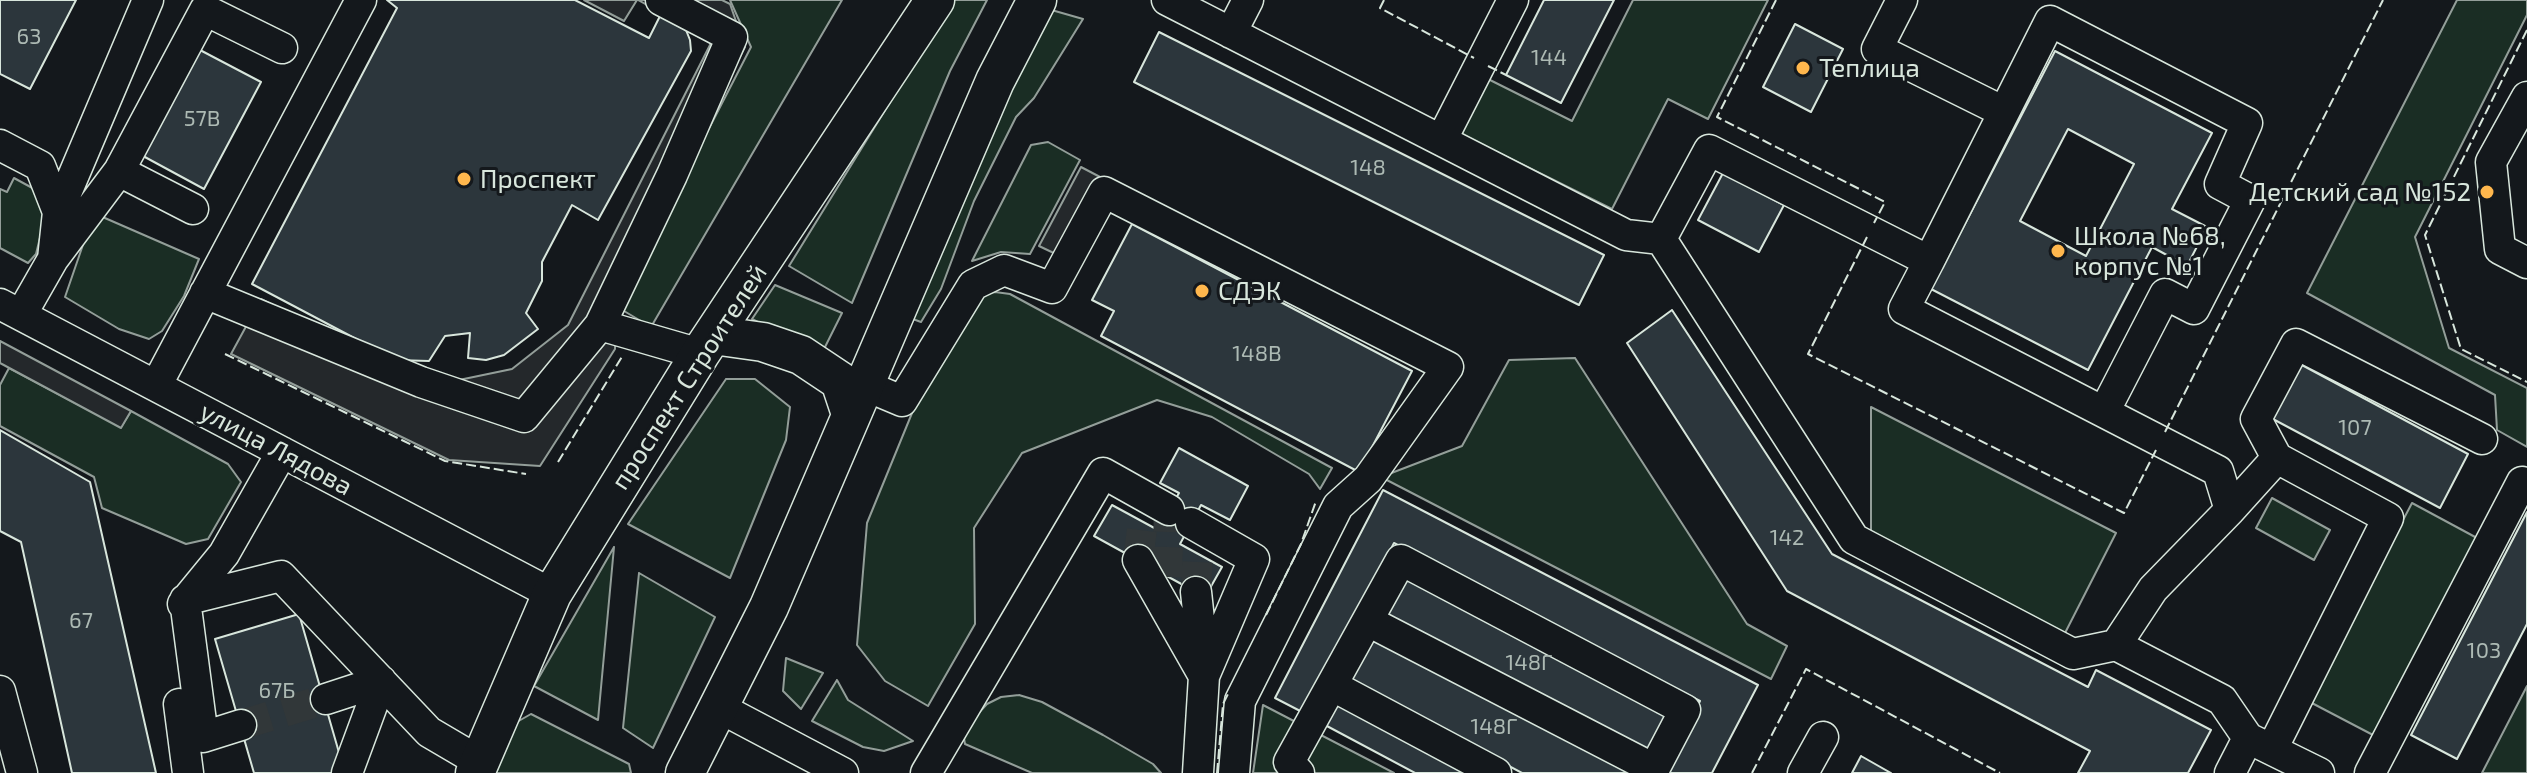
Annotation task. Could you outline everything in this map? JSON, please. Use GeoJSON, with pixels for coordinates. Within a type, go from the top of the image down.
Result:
{"type":"FeatureCollection","features":[{"type":"Feature","properties":{"kind":"main road","name":"проспект Строителей"},"geometry":{"type":"LineString","coordinates":[[477,767],[552,594],[706,345],[935,0]]}},
{"type":"Feature","properties":{"kind":"main road"},"geometry":{"type":"LineString","coordinates":[[685,773],[769,607],[995,81],[1037,0]]}},
{"type":"Feature","properties":{"kind":"main road"},"geometry":{"type":"LineString","coordinates":[[706,345],[763,342],[801,355],[840,381],[858,400]]}},
{"type":"Feature","properties":{"kind":"street"},"geometry":{"type":"LineString","coordinates":[[53,259],[58,212],[148,0]]}},
{"type":"Feature","properties":{"kind":"street"},"geometry":{"type":"LineString","coordinates":[[156,386],[361,0]]}},
{"type":"Feature","properties":{"kind":"street"},"geometry":{"type":"LineString","coordinates":[[205,293],[421,382],[524,417],[600,325],[732,37],[661,0]]}},
{"type":"Feature","properties":{"kind":"street"},"geometry":{"type":"LineString","coordinates":[[1167,0],[1626,235],[1661,239]]}},
{"type":"Feature","properties":{"kind":"street"},"geometry":{"type":"LineString","coordinates":[[1231,33],[1248,0]]}},
{"type":"Feature","properties":{"kind":"street"},"geometry":{"type":"LineString","coordinates":[[1442,139],[1513,0]]}},
{"type":"Feature","properties":{"kind":"street"},"geometry":{"type":"LineString","coordinates":[[1902,0],[1877,49],[2004,112]]}},
{"type":"Feature","properties":{"kind":"street"},"geometry":{"type":"LineString","coordinates":[[10,310],[119,171],[205,10],[282,48]]}},
{"type":"Feature","properties":{"kind":"street"},"geometry":{"type":"LineString","coordinates":[[2104,412],[2165,294],[2194,309],[2250,200],[2220,184],[2247,123],[2050,21],[1904,309],[2218,471],[2230,510]]}},
{"type":"Feature","properties":{"kind":"street"},"geometry":{"type":"LineString","coordinates":[[2527,97],[2491,162],[2500,249],[2527,263]]}},
{"type":"Feature","properties":{"kind":"street"},"geometry":{"type":"LineString","coordinates":[[0,145],[40,166],[58,212]]}},
{"type":"Feature","properties":{"kind":"street"},"geometry":{"type":"LineString","coordinates":[[1661,239],[1709,150],[1929,261]]}},
{"type":"Feature","properties":{"kind":"street"},"geometry":{"type":"LineString","coordinates":[[119,171],[193,209]]}},
{"type":"Feature","properties":{"kind":"street"},"geometry":{"type":"LineString","coordinates":[[858,400],[902,401],[973,285],[1004,270],[1052,288],[1104,192],[1448,367],[1368,479],[1338,506],[1240,701],[1234,773]]}},
{"type":"Feature","properties":{"kind":"street"},"geometry":{"type":"LineString","coordinates":[[1661,239],[1854,539],[2073,654],[2116,645],[2222,700],[2260,744],[2319,773]]}},
{"type":"Feature","properties":{"kind":"street","name":"улица Лядова"},"geometry":{"type":"LineString","coordinates":[[10,310],[552,594]]}},
{"type":"Feature","properties":{"kind":"street"},"geometry":{"type":"LineString","coordinates":[[600,325],[706,345]]}},
{"type":"Feature","properties":{"kind":"street"},"geometry":{"type":"LineString","coordinates":[[2230,773],[2260,744],[2388,518],[2277,458],[2256,419],[2296,344],[2482,439]]}},
{"type":"Feature","properties":{"kind":"street"},"geometry":{"type":"LineString","coordinates":[[188,773],[169,633],[185,600],[224,554],[282,452]]}},
{"type":"Feature","properties":{"kind":"street"},"geometry":{"type":"LineString","coordinates":[[2116,645],[2153,589],[2277,458]]}},
{"type":"Feature","properties":{"kind":"street"},"geometry":{"type":"LineString","coordinates":[[926,773],[1103,473],[1174,522],[1254,559],[1204,676]]}},
{"type":"Feature","properties":{"kind":"street"},"geometry":{"type":"LineString","coordinates":[[2370,773],[2522,482]]}},
{"type":"Feature","properties":{"kind":"street"},"geometry":{"type":"LineString","coordinates":[[1138,560],[1204,676]]}},
{"type":"Feature","properties":{"kind":"street"},"geometry":{"type":"LineString","coordinates":[[1299,773],[1289,762],[1401,560],[1685,710],[1653,771],[1368,621]]}},
{"type":"Feature","properties":{"kind":"street"},"geometry":{"type":"LineString","coordinates":[[185,600],[281,576],[429,732],[477,767]]}},
{"type":"Feature","properties":{"kind":"street"},"geometry":{"type":"LineString","coordinates":[[1167,577],[1204,676]]}},
{"type":"Feature","properties":{"kind":"street"},"geometry":{"type":"LineString","coordinates":[[1196,592],[1204,676],[1198,773]]}},
{"type":"Feature","properties":{"kind":"street"},"geometry":{"type":"LineString","coordinates":[[185,600],[203,737],[241,725]]}},
{"type":"Feature","properties":{"kind":"street"},"geometry":{"type":"LineString","coordinates":[[326,699],[381,681]]}},
{"type":"Feature","properties":{"kind":"street"},"geometry":{"type":"LineString","coordinates":[[347,773],[381,681]]}},
{"type":"Feature","properties":{"kind":"street"},"geometry":{"type":"LineString","coordinates":[[1333,686],[1496,773]]}},
{"type":"Feature","properties":{"kind":"street"},"geometry":{"type":"LineString","coordinates":[[0,691],[22,773]]}},
{"type":"Feature","properties":{"kind":"street"},"geometry":{"type":"LineString","coordinates":[[720,708],[843,773]]}},
{"type":"Feature","properties":{"kind":"street"},"geometry":{"type":"LineString","coordinates":[[1803,773],[1823,737]]}},
{"type":"Feature","properties":{"kind":"green space"},"geometry":{"type":"Polygon","coordinates":[[[730,0],[842,0],[651,327],[624,311],[622,297],[751,47],[730,0]]]}},
{"type":"Feature","properties":{"kind":"green space"},"geometry":{"type":"Polygon","coordinates":[[[953,0],[987,0],[950,71],[852,303],[789,266],[953,0]]]}},
{"type":"Feature","properties":{"kind":"green space"},"geometry":{"type":"Polygon","coordinates":[[[1633,0],[1768,0],[1708,119],[1668,99],[1612,209],[1461,134],[1488,79],[1572,121],[1633,0]]]}},
{"type":"Feature","properties":{"kind":"green space"},"geometry":{"type":"Polygon","coordinates":[[[2457,0],[2527,0],[2527,15],[2415,237],[2449,348],[2527,388],[2527,447],[2497,430],[2495,395],[2307,293],[2457,0]]]}},
{"type":"Feature","properties":{"kind":"green space"},"geometry":{"type":"Polygon","coordinates":[[[1041,7],[1083,19],[1034,98],[1016,117],[974,201],[941,289],[921,322],[910,318],[1041,7]]]}},
{"type":"Feature","properties":{"kind":"green space"},"geometry":{"type":"Polygon","coordinates":[[[1048,142],[1080,160],[1030,254],[1001,252],[972,261],[1031,145],[1048,142]]]}},
{"type":"Feature","properties":{"kind":"green space"},"geometry":{"type":"Polygon","coordinates":[[[14,178],[36,190],[47,209],[36,254],[28,263],[0,248],[0,189],[7,192],[14,178]]]}},
{"type":"Feature","properties":{"kind":"green space"},"geometry":{"type":"Polygon","coordinates":[[[98,215],[199,259],[184,296],[162,331],[149,339],[119,329],[65,297],[86,236],[98,215]]]}},
{"type":"Feature","properties":{"kind":"green space"},"geometry":{"type":"Polygon","coordinates":[[[775,285],[842,313],[821,355],[752,319],[775,285]]]}},
{"type":"Feature","properties":{"kind":"green space"},"geometry":{"type":"Polygon","coordinates":[[[980,293],[1010,294],[1332,468],[1320,489],[1309,474],[1212,417],[1157,400],[1022,453],[974,528],[975,624],[928,706],[885,681],[857,645],[867,523],[919,396],[980,293]]]}},
{"type":"Feature","properties":{"kind":"green space"},"geometry":{"type":"Polygon","coordinates":[[[1575,358],[1747,624],[1787,646],[1771,679],[1381,477],[1462,446],[1509,360],[1575,358]]]}},
{"type":"Feature","properties":{"kind":"green space"},"geometry":{"type":"Polygon","coordinates":[[[9,368],[121,427],[131,411],[228,464],[241,482],[208,539],[186,544],[102,508],[94,477],[0,426],[0,385],[9,368]]]}},
{"type":"Feature","properties":{"kind":"green space"},"geometry":{"type":"Polygon","coordinates":[[[726,379],[755,379],[790,407],[786,440],[730,578],[628,524],[726,379]]]}},
{"type":"Feature","properties":{"kind":"green space"},"geometry":{"type":"Polygon","coordinates":[[[1871,407],[2116,533],[2064,635],[1871,535],[1871,407]]]}},
{"type":"Feature","properties":{"kind":"green space"},"geometry":{"type":"Polygon","coordinates":[[[2272,498],[2330,530],[2314,560],[2256,528],[2272,498]]]}},
{"type":"Feature","properties":{"kind":"green space"},"geometry":{"type":"Polygon","coordinates":[[[2412,503],[2477,538],[2373,735],[2308,701],[2412,503]]]}},
{"type":"Feature","properties":{"kind":"green space"},"geometry":{"type":"Polygon","coordinates":[[[614,547],[598,720],[534,686],[614,547]]]}},
{"type":"Feature","properties":{"kind":"green space"},"geometry":{"type":"Polygon","coordinates":[[[639,573],[715,617],[653,748],[623,728],[639,573]]]}},
{"type":"Feature","properties":{"kind":"green space"},"geometry":{"type":"Polygon","coordinates":[[[786,658],[823,673],[801,709],[783,691],[786,658]]]}},
{"type":"Feature","properties":{"kind":"green space"},"geometry":{"type":"Polygon","coordinates":[[[837,680],[848,700],[913,741],[884,751],[863,747],[812,721],[837,680]]]}},
{"type":"Feature","properties":{"kind":"green space"},"geometry":{"type":"Polygon","coordinates":[[[2527,686],[2527,773],[2482,773],[2527,686]]]}},
{"type":"Feature","properties":{"kind":"green space"},"geometry":{"type":"Polygon","coordinates":[[[1019,695],[1042,702],[1103,735],[1153,764],[1161,773],[1032,773],[965,744],[964,738],[973,719],[987,704],[1001,697],[1019,695]]]}},
{"type":"Feature","properties":{"kind":"green space"},"geometry":{"type":"Polygon","coordinates":[[[1263,705],[1394,773],[1253,773],[1263,705]]]}},
{"type":"Feature","properties":{"kind":"green space"},"geometry":{"type":"Polygon","coordinates":[[[531,714],[629,764],[631,773],[489,773],[508,727],[531,714]]]}},
{"type":"Feature","properties":{"kind":"shaded area"},"geometry":{"type":"Polygon","coordinates":[[[584,0],[637,0],[624,21],[584,0]]]}},
{"type":"Feature","properties":{"kind":"shaded area"},"geometry":{"type":"Polygon","coordinates":[[[638,0],[722,0],[730,4],[745,47],[617,295],[615,349],[540,466],[449,460],[231,354],[261,299],[409,374],[459,380],[512,369],[568,325],[712,41],[638,0]]]}},
{"type":"Feature","properties":{"kind":"shaded area"},"geometry":{"type":"Polygon","coordinates":[[[1081,167],[1102,178],[1060,256],[1039,246],[1081,167]]]}},
{"type":"Feature","properties":{"kind":"shaded area"},"geometry":{"type":"Polygon","coordinates":[[[0,341],[131,411],[121,428],[0,363],[0,341]]]}},
{"type":"Feature","properties":{"kind":"building"},"geometry":{"type":"Polygon","coordinates":[[[0,0],[76,0],[30,89],[0,74],[0,0]]]}},
{"type":"Feature","properties":{"kind":"building","name":"Проспект"},"geometry":{"type":"Polygon","coordinates":[[[387,0],[575,0],[649,38],[660,16],[686,30],[690,40],[691,51],[598,220],[572,205],[542,262],[542,281],[526,313],[538,329],[504,355],[486,360],[468,358],[470,333],[445,336],[429,361],[396,360],[252,284],[397,8],[387,0]]]}},
{"type":"Feature","properties":{"kind":"building"},"geometry":{"type":"Polygon","coordinates":[[[1544,0],[1614,0],[1561,103],[1506,75],[1544,0]]]}},
{"type":"Feature","properties":{"kind":"building","name":"Теплица"},"geometry":{"type":"Polygon","coordinates":[[[1795,24],[1843,49],[1811,112],[1763,87],[1795,24]]]}},
{"type":"Feature","properties":{"kind":"building"},"geometry":{"type":"Polygon","coordinates":[[[1159,32],[1604,255],[1579,305],[1134,82],[1159,32]]]}},
{"type":"Feature","properties":{"kind":"building"},"geometry":{"type":"Polygon","coordinates":[[[200,50],[261,82],[204,189],[143,156],[200,50]]]}},
{"type":"Feature","properties":{"kind":"building"},"geometry":{"type":"Polygon","coordinates":[[[2055,51],[2212,133],[2172,209],[2207,227],[2187,266],[2152,247],[2088,370],[1931,289],[2055,51]],[[2068,129],[2020,221],[2086,256],[2134,164],[2068,129]]]}},
{"type":"Feature","properties":{"kind":"building"},"geometry":{"type":"Polygon","coordinates":[[[1723,173],[1784,205],[1759,252],[1698,220],[1723,173]]]}},
{"type":"Feature","properties":{"kind":"building"},"geometry":{"type":"Polygon","coordinates":[[[1132,224],[1412,371],[1359,472],[1101,336],[1114,311],[1092,300],[1132,224]]]}},
{"type":"Feature","properties":{"kind":"building"},"geometry":{"type":"Polygon","coordinates":[[[1672,310],[1832,554],[2088,687],[2096,670],[2211,730],[2188,773],[2078,773],[2090,751],[1787,591],[1627,343],[1672,310]]]}},
{"type":"Feature","properties":{"kind":"building"},"geometry":{"type":"Polygon","coordinates":[[[2300,364],[2468,454],[2440,508],[2271,418],[2300,364]]]}},
{"type":"Feature","properties":{"kind":"building"},"geometry":{"type":"Polygon","coordinates":[[[0,430],[90,482],[156,773],[72,773],[21,542],[0,531],[0,430]]]}},
{"type":"Feature","properties":{"kind":"building"},"geometry":{"type":"Polygon","coordinates":[[[1179,448],[1248,486],[1230,520],[1201,505],[1180,544],[1222,567],[1205,597],[1094,536],[1112,505],[1158,530],[1179,493],[1160,483],[1179,448]]]}},
{"type":"Feature","properties":{"kind":"building"},"geometry":{"type":"Polygon","coordinates":[[[1383,490],[1758,685],[1712,773],[1663,773],[1700,701],[1394,543],[1306,714],[1275,698],[1383,490]]]}},
{"type":"Feature","properties":{"kind":"building"},"geometry":{"type":"Polygon","coordinates":[[[2527,512],[2527,624],[2457,759],[2411,735],[2527,512]]]}},
{"type":"Feature","properties":{"kind":"building"},"geometry":{"type":"Polygon","coordinates":[[[1409,572],[1673,708],[1649,754],[1385,618],[1409,572]]]}},
{"type":"Feature","properties":{"kind":"building"},"geometry":{"type":"Polygon","coordinates":[[[299,614],[340,756],[332,773],[254,773],[215,639],[299,614]]]}},
{"type":"Feature","properties":{"kind":"building"},"geometry":{"type":"Polygon","coordinates":[[[1375,632],[1640,773],[1522,773],[1349,681],[1375,632]]]}},
{"type":"Feature","properties":{"kind":"building"},"geometry":{"type":"Polygon","coordinates":[[[1338,701],[1473,773],[1415,773],[1325,725],[1338,701]]]}},
{"type":"Feature","properties":{"kind":"building"},"geometry":{"type":"Polygon","coordinates":[[[1861,756],[1891,773],[1852,773],[1861,756]]]}},
{"type":"Feature","properties":{"kind":"tunnel"},"geometry":{"type":"LineString","coordinates":[[1167,577],[1169,510],[1190,522]]}},
{"type":"Feature","properties":{"kind":"tunnel"},"geometry":{"type":"LineString","coordinates":[[1138,560],[1143,522]]}},
{"type":"Feature","properties":{"kind":"tunnel"},"geometry":{"type":"LineString","coordinates":[[1196,592],[1198,554]]}},
{"type":"Feature","properties":{"kind":"tunnel"},"geometry":{"type":"LineString","coordinates":[[241,725],[326,699]]}},
{"type":"Feature","properties":{"kind":"fence"},"geometry":{"type":"LineString","coordinates":[[1384,0],[1380,8],[1474,58]]}},
{"type":"Feature","properties":{"kind":"fence"},"geometry":{"type":"LineString","coordinates":[[1776,0],[1717,117],[1885,202],[1874,223]]}},
{"type":"Feature","properties":{"kind":"fence"},"geometry":{"type":"LineString","coordinates":[[2165,432],[2383,0]]}},
{"type":"Feature","properties":{"kind":"fence"},"geometry":{"type":"LineString","coordinates":[[2527,30],[2425,235],[2461,349],[2527,382]]}},
{"type":"Feature","properties":{"kind":"fence"},"geometry":{"type":"LineString","coordinates":[[1488,66],[1506,75]]}},
{"type":"Feature","properties":{"kind":"fence"},"geometry":{"type":"LineString","coordinates":[[1867,237],[1808,354],[2124,513],[2156,450]]}},
{"type":"Feature","properties":{"kind":"fence"},"geometry":{"type":"LineString","coordinates":[[225,354],[445,461],[526,474]]}},
{"type":"Feature","properties":{"kind":"fence"},"geometry":{"type":"LineString","coordinates":[[558,462],[623,355]]}},
{"type":"Feature","properties":{"kind":"fence"},"geometry":{"type":"LineString","coordinates":[[1266,615],[1301,544],[1316,501]]}},
{"type":"Feature","properties":{"kind":"fence"},"geometry":{"type":"LineString","coordinates":[[1752,773],[1806,669],[2000,773]]}},
{"type":"Feature","properties":{"kind":"fence"},"geometry":{"type":"LineString","coordinates":[[1217,773],[1223,704],[1228,694]]}},
{"type":"Feature","properties":{"kind":"place","name":"Теплица"},"geometry":{"type":"Point","coordinates":[1803,68]}},
{"type":"Feature","properties":{"kind":"place","name":"Проспект"},"geometry":{"type":"Point","coordinates":[464,179]}},
{"type":"Feature","properties":{"kind":"place","name":"Детский сад №152"},"geometry":{"type":"Point","coordinates":[2487,192]}},
{"type":"Feature","properties":{"kind":"place","name":"Школа №68, корпус №1"},"geometry":{"type":"Point","coordinates":[2058,251]}},
{"type":"Feature","properties":{"kind":"place","name":"СДЭК"},"geometry":{"type":"Point","coordinates":[1202,291]}}]}
